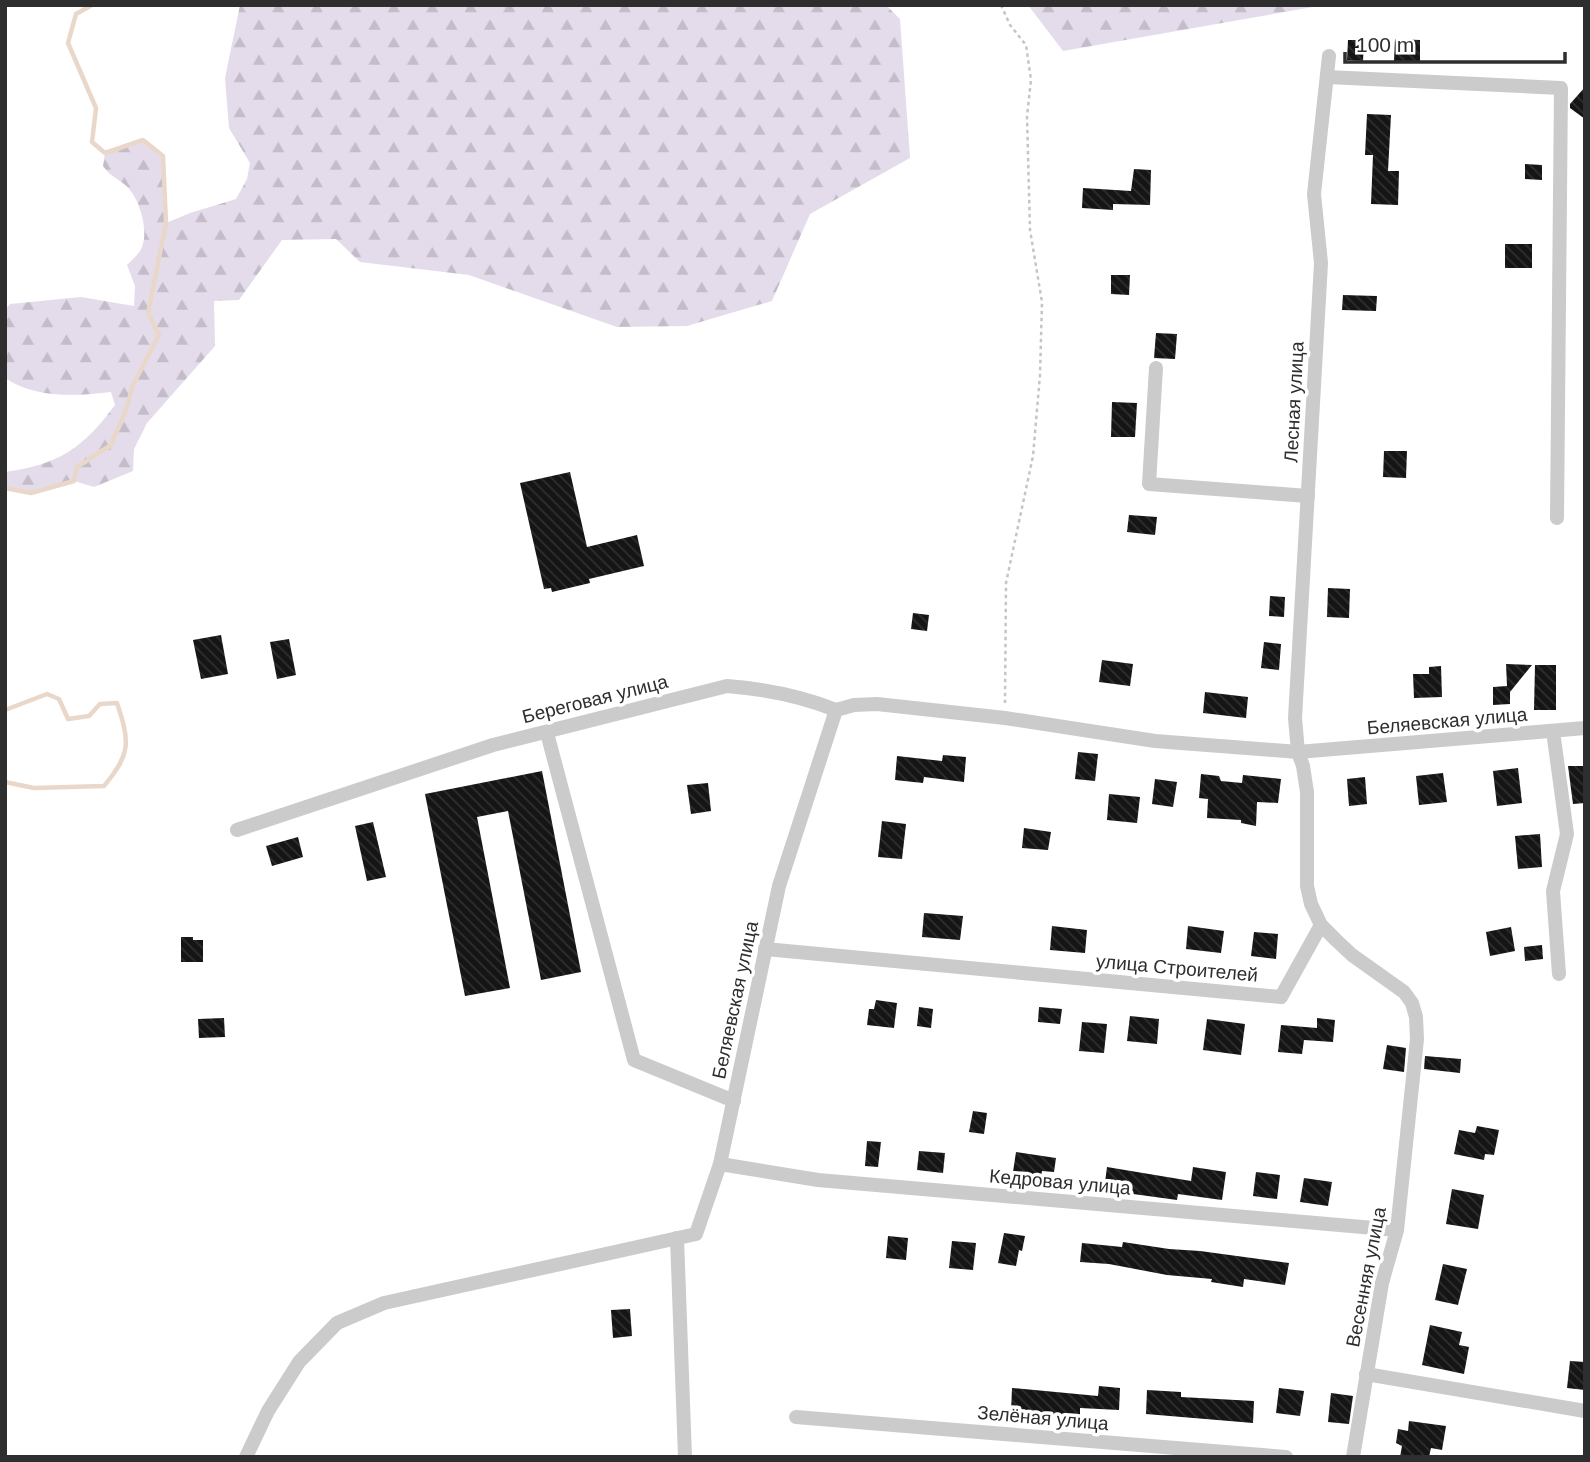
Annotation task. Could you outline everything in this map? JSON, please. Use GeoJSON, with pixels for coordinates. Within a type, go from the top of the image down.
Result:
{"type":"FeatureCollection","features":[{"type":"Feature","properties":{"kind":"street","name":"Лесная улица"},"geometry":{"type":"LineString","coordinates":[[1321,925],[1311,904],[1307,886],[1307,792],[1303,766],[1306,752],[1295,718],[1321,263],[1314,194],[1329,56]]}},
{"type":"Feature","properties":{"kind":"street"},"geometry":{"type":"LineString","coordinates":[[1326,77],[1560,88],[1558,518]]}},
{"type":"Feature","properties":{"kind":"street"},"geometry":{"type":"LineString","coordinates":[[1156,368],[1149,484],[1308,496]]}},
{"type":"Feature","properties":{"kind":"street","name":"Береговая улица"},"geometry":{"type":"LineString","coordinates":[[237,830],[492,745],[727,686],[756,688],[793,696],[836,710]]}},
{"type":"Feature","properties":{"kind":"street","name":"Беляевская улица"},"geometry":{"type":"LineString","coordinates":[[246,1457],[268,1411],[299,1362],[337,1323],[384,1303],[696,1234],[720,1164],[779,886],[836,710],[854,705],[877,704],[1004,718],[1155,741],[1306,752],[1585,728]]}},
{"type":"Feature","properties":{"kind":"street"},"geometry":{"type":"LineString","coordinates":[[1553,731],[1567,834],[1553,891],[1559,974]]}},
{"type":"Feature","properties":{"kind":"street"},"geometry":{"type":"LineString","coordinates":[[547,733],[634,1060],[734,1101]]}},
{"type":"Feature","properties":{"kind":"street","name":"улица Строителей"},"geometry":{"type":"LineString","coordinates":[[765,949],[1281,997],[1321,925]]}},
{"type":"Feature","properties":{"kind":"street","name":"Весенняя улица"},"geometry":{"type":"LineString","coordinates":[[1321,925],[1352,955],[1394,982],[1412,1003],[1416,1017],[1417,1040],[1397,1230],[1382,1283],[1353,1457]]}},
{"type":"Feature","properties":{"kind":"street","name":"Кедровая улица"},"geometry":{"type":"LineString","coordinates":[[720,1164],[818,1180],[1397,1230]]}},
{"type":"Feature","properties":{"kind":"street"},"geometry":{"type":"LineString","coordinates":[[677,1238],[685,1457]]}},
{"type":"Feature","properties":{"kind":"street"},"geometry":{"type":"LineString","coordinates":[[1366,1374],[1585,1411]]}},
{"type":"Feature","properties":{"kind":"street","name":"Зелёная улица"},"geometry":{"type":"LineString","coordinates":[[796,1417],[1286,1457]]}},
{"type":"Feature","properties":{"kind":"path"},"geometry":{"type":"LineString","coordinates":[[1001,5],[1010,25],[1026,45],[1031,79],[1027,116],[1030,230],[1042,302],[1040,375],[1033,456],[1006,583],[1004,718]]}},
{"type":"Feature","properties":{"kind":"green space"},"geometry":{"type":"Polygon","coordinates":[[[240,5],[886,5],[900,19],[910,158],[810,214],[772,301],[687,326],[617,327],[469,275],[360,262],[336,239],[282,240],[239,300],[214,301],[215,346],[147,423],[134,449],[133,471],[94,487],[74,481],[31,493],[5,488],[5,472],[41,464],[69,452],[104,420],[115,405],[111,392],[70,395],[43,393],[17,385],[5,378],[5,310],[10,304],[81,297],[134,306],[135,286],[127,265],[142,247],[143,222],[138,204],[129,189],[103,166],[105,153],[143,140],[163,156],[166,223],[236,199],[247,179],[250,163],[229,128],[225,78],[240,5]]]}},
{"type":"Feature","properties":{"kind":"green space"},"geometry":{"type":"Polygon","coordinates":[[[1028,5],[1324,5],[1063,51],[1028,5]]]}},
{"type":"Feature","properties":{"kind":"building"},"geometry":{"type":"Polygon","coordinates":[[[1395,39],[1420,40],[1420,62],[1394,61],[1395,39]]]}},
{"type":"Feature","properties":{"kind":"building"},"geometry":{"type":"Polygon","coordinates":[[[1348,40],[1364,40],[1363,61],[1347,60],[1348,40]]]}},
{"type":"Feature","properties":{"kind":"building"},"geometry":{"type":"Polygon","coordinates":[[[1585,87],[1585,119],[1570,108],[1570,104],[1585,87]]]}},
{"type":"Feature","properties":{"kind":"building"},"geometry":{"type":"Polygon","coordinates":[[[1367,114],[1391,115],[1388,171],[1399,171],[1398,205],[1371,204],[1373,155],[1365,155],[1367,114]]]}},
{"type":"Feature","properties":{"kind":"building"},"geometry":{"type":"Polygon","coordinates":[[[1525,164],[1542,165],[1542,180],[1525,179],[1525,164]]]}},
{"type":"Feature","properties":{"kind":"building"},"geometry":{"type":"Polygon","coordinates":[[[1134,169],[1151,170],[1150,205],[1113,204],[1113,210],[1082,208],[1083,188],[1131,191],[1134,169]]]}},
{"type":"Feature","properties":{"kind":"building"},"geometry":{"type":"Polygon","coordinates":[[[1505,244],[1532,244],[1532,268],[1505,268],[1505,244]]]}},
{"type":"Feature","properties":{"kind":"building"},"geometry":{"type":"Polygon","coordinates":[[[1111,275],[1130,275],[1129,295],[1111,294],[1111,275]]]}},
{"type":"Feature","properties":{"kind":"building"},"geometry":{"type":"Polygon","coordinates":[[[1343,295],[1377,296],[1376,311],[1342,310],[1343,295]]]}},
{"type":"Feature","properties":{"kind":"building"},"geometry":{"type":"Polygon","coordinates":[[[1156,333],[1177,334],[1175,359],[1154,358],[1156,333]]]}},
{"type":"Feature","properties":{"kind":"building"},"geometry":{"type":"Polygon","coordinates":[[[1112,402],[1137,403],[1135,437],[1111,437],[1112,402]]]}},
{"type":"Feature","properties":{"kind":"building"},"geometry":{"type":"Polygon","coordinates":[[[1384,451],[1407,451],[1406,478],[1383,477],[1384,451]]]}},
{"type":"Feature","properties":{"kind":"building"},"geometry":{"type":"Polygon","coordinates":[[[570,472],[587,547],[637,535],[644,566],[589,579],[590,583],[552,592],[551,588],[544,589],[520,483],[570,472]]]}},
{"type":"Feature","properties":{"kind":"building"},"geometry":{"type":"Polygon","coordinates":[[[1129,515],[1157,517],[1155,535],[1127,532],[1129,515]]]}},
{"type":"Feature","properties":{"kind":"building"},"geometry":{"type":"Polygon","coordinates":[[[1328,588],[1350,589],[1349,618],[1327,617],[1328,588]]]}},
{"type":"Feature","properties":{"kind":"building"},"geometry":{"type":"Polygon","coordinates":[[[1270,596],[1285,597],[1284,617],[1269,616],[1270,596]]]}},
{"type":"Feature","properties":{"kind":"building"},"geometry":{"type":"Polygon","coordinates":[[[913,613],[929,615],[927,631],[911,629],[913,613]]]}},
{"type":"Feature","properties":{"kind":"building"},"geometry":{"type":"Polygon","coordinates":[[[221,635],[228,674],[201,679],[193,640],[221,635]]]}},
{"type":"Feature","properties":{"kind":"building"},"geometry":{"type":"Polygon","coordinates":[[[289,639],[296,675],[277,679],[270,642],[289,639]]]}},
{"type":"Feature","properties":{"kind":"building"},"geometry":{"type":"Polygon","coordinates":[[[1264,642],[1281,644],[1279,670],[1261,668],[1264,642]]]}},
{"type":"Feature","properties":{"kind":"building"},"geometry":{"type":"Polygon","coordinates":[[[1102,660],[1133,664],[1130,686],[1099,682],[1102,660]]]}},
{"type":"Feature","properties":{"kind":"building"},"geometry":{"type":"Polygon","coordinates":[[[1506,664],[1532,665],[1510,692],[1510,704],[1493,705],[1493,687],[1507,686],[1506,664]]]}},
{"type":"Feature","properties":{"kind":"building"},"geometry":{"type":"Polygon","coordinates":[[[1535,665],[1556,665],[1556,710],[1534,710],[1535,665]]]}},
{"type":"Feature","properties":{"kind":"building"},"geometry":{"type":"Polygon","coordinates":[[[1441,666],[1442,697],[1414,698],[1413,674],[1429,674],[1429,667],[1441,666]]]}},
{"type":"Feature","properties":{"kind":"building"},"geometry":{"type":"Polygon","coordinates":[[[1205,692],[1248,697],[1246,718],[1203,713],[1205,692]]]}},
{"type":"Feature","properties":{"kind":"building"},"geometry":{"type":"Polygon","coordinates":[[[1078,752],[1098,754],[1095,781],[1075,779],[1078,752]]]}},
{"type":"Feature","properties":{"kind":"building"},"geometry":{"type":"Polygon","coordinates":[[[943,755],[966,757],[964,782],[924,777],[923,783],[895,780],[897,756],[942,761],[943,755]]]}},
{"type":"Feature","properties":{"kind":"building"},"geometry":{"type":"Polygon","coordinates":[[[1568,766],[1585,766],[1585,803],[1573,804],[1568,766]]]}},
{"type":"Feature","properties":{"kind":"building"},"geometry":{"type":"Polygon","coordinates":[[[1518,768],[1522,803],[1497,806],[1493,771],[1518,768]]]}},
{"type":"Feature","properties":{"kind":"building"},"geometry":{"type":"Polygon","coordinates":[[[542,771],[581,972],[541,980],[508,811],[477,817],[510,988],[465,996],[425,794],[542,771]]]}},
{"type":"Feature","properties":{"kind":"building"},"geometry":{"type":"Polygon","coordinates":[[[1443,773],[1447,802],[1419,805],[1416,776],[1443,773]]]}},
{"type":"Feature","properties":{"kind":"building"},"geometry":{"type":"Polygon","coordinates":[[[1201,774],[1219,776],[1221,781],[1242,783],[1243,775],[1281,779],[1278,803],[1257,802],[1256,826],[1241,823],[1241,820],[1207,818],[1208,799],[1199,798],[1201,774]]]}},
{"type":"Feature","properties":{"kind":"building"},"geometry":{"type":"Polygon","coordinates":[[[1365,777],[1367,804],[1349,806],[1347,779],[1365,777]]]}},
{"type":"Feature","properties":{"kind":"building"},"geometry":{"type":"Polygon","coordinates":[[[1155,779],[1177,782],[1173,807],[1152,804],[1155,779]]]}},
{"type":"Feature","properties":{"kind":"building"},"geometry":{"type":"Polygon","coordinates":[[[708,783],[711,811],[691,814],[687,785],[708,783]]]}},
{"type":"Feature","properties":{"kind":"building"},"geometry":{"type":"Polygon","coordinates":[[[1109,794],[1140,797],[1137,823],[1107,820],[1109,794]]]}},
{"type":"Feature","properties":{"kind":"building"},"geometry":{"type":"Polygon","coordinates":[[[882,821],[906,824],[902,859],[878,857],[882,821]]]}},
{"type":"Feature","properties":{"kind":"building"},"geometry":{"type":"Polygon","coordinates":[[[373,822],[386,877],[367,881],[355,826],[373,822]]]}},
{"type":"Feature","properties":{"kind":"building"},"geometry":{"type":"Polygon","coordinates":[[[1024,828],[1051,832],[1048,850],[1022,848],[1024,828]]]}},
{"type":"Feature","properties":{"kind":"building"},"geometry":{"type":"Polygon","coordinates":[[[1540,834],[1542,867],[1518,869],[1515,836],[1540,834]]]}},
{"type":"Feature","properties":{"kind":"building"},"geometry":{"type":"Polygon","coordinates":[[[298,837],[303,857],[272,866],[266,846],[298,837]]]}},
{"type":"Feature","properties":{"kind":"building"},"geometry":{"type":"Polygon","coordinates":[[[924,913],[963,916],[960,940],[922,937],[924,913]]]}},
{"type":"Feature","properties":{"kind":"building"},"geometry":{"type":"Polygon","coordinates":[[[1052,926],[1087,930],[1085,953],[1050,950],[1052,926]]]}},
{"type":"Feature","properties":{"kind":"building"},"geometry":{"type":"Polygon","coordinates":[[[1188,926],[1224,931],[1221,953],[1186,949],[1188,926]]]}},
{"type":"Feature","properties":{"kind":"building"},"geometry":{"type":"Polygon","coordinates":[[[1511,927],[1515,951],[1490,956],[1486,932],[1511,927]]]}},
{"type":"Feature","properties":{"kind":"building"},"geometry":{"type":"Polygon","coordinates":[[[1254,932],[1278,934],[1276,959],[1251,956],[1254,932]]]}},
{"type":"Feature","properties":{"kind":"building"},"geometry":{"type":"Polygon","coordinates":[[[181,937],[203,940],[203,962],[181,962],[181,937]]]}},
{"type":"Feature","properties":{"kind":"building"},"geometry":{"type":"Polygon","coordinates":[[[1542,945],[1543,959],[1525,961],[1524,947],[1542,945]]]}},
{"type":"Feature","properties":{"kind":"building"},"geometry":{"type":"Polygon","coordinates":[[[876,1000],[897,1003],[894,1028],[867,1025],[869,1009],[874,1009],[876,1000]]]}},
{"type":"Feature","properties":{"kind":"building"},"geometry":{"type":"Polygon","coordinates":[[[919,1007],[933,1009],[931,1028],[917,1026],[919,1007]]]}},
{"type":"Feature","properties":{"kind":"building"},"geometry":{"type":"Polygon","coordinates":[[[1039,1007],[1062,1009],[1060,1024],[1038,1022],[1039,1007]]]}},
{"type":"Feature","properties":{"kind":"building"},"geometry":{"type":"Polygon","coordinates":[[[1130,1016],[1159,1019],[1157,1044],[1127,1041],[1130,1016]]]}},
{"type":"Feature","properties":{"kind":"building"},"geometry":{"type":"Polygon","coordinates":[[[224,1018],[225,1037],[199,1038],[198,1019],[224,1018]]]}},
{"type":"Feature","properties":{"kind":"building"},"geometry":{"type":"Polygon","coordinates":[[[1317,1018],[1335,1020],[1333,1042],[1304,1040],[1302,1054],[1278,1052],[1281,1025],[1317,1028],[1317,1018]]]}},
{"type":"Feature","properties":{"kind":"building"},"geometry":{"type":"Polygon","coordinates":[[[1207,1019],[1245,1024],[1241,1055],[1203,1050],[1207,1019]]]}},
{"type":"Feature","properties":{"kind":"building"},"geometry":{"type":"Polygon","coordinates":[[[1082,1022],[1107,1024],[1104,1053],[1079,1051],[1082,1022]]]}},
{"type":"Feature","properties":{"kind":"building"},"geometry":{"type":"Polygon","coordinates":[[[1387,1045],[1406,1048],[1404,1072],[1383,1069],[1387,1045]]]}},
{"type":"Feature","properties":{"kind":"building"},"geometry":{"type":"Polygon","coordinates":[[[1425,1056],[1461,1059],[1460,1073],[1424,1069],[1425,1056]]]}},
{"type":"Feature","properties":{"kind":"building"},"geometry":{"type":"Polygon","coordinates":[[[973,1111],[987,1113],[984,1134],[969,1132],[973,1111]]]}},
{"type":"Feature","properties":{"kind":"building"},"geometry":{"type":"Polygon","coordinates":[[[1477,1126],[1499,1130],[1494,1155],[1485,1154],[1484,1160],[1454,1154],[1459,1130],[1475,1133],[1477,1126]]]}},
{"type":"Feature","properties":{"kind":"building"},"geometry":{"type":"Polygon","coordinates":[[[867,1141],[881,1142],[878,1167],[865,1166],[867,1141]]]}},
{"type":"Feature","properties":{"kind":"building"},"geometry":{"type":"Polygon","coordinates":[[[919,1151],[945,1153],[943,1173],[917,1170],[919,1151]]]}},
{"type":"Feature","properties":{"kind":"building"},"geometry":{"type":"Polygon","coordinates":[[[1016,1152],[1056,1158],[1054,1172],[1042,1171],[1039,1189],[1011,1185],[1016,1152]]]}},
{"type":"Feature","properties":{"kind":"building"},"geometry":{"type":"Polygon","coordinates":[[[1107,1167],[1191,1181],[1193,1167],[1226,1172],[1222,1200],[1178,1194],[1177,1200],[1104,1190],[1107,1167]]]}},
{"type":"Feature","properties":{"kind":"building"},"geometry":{"type":"Polygon","coordinates":[[[1256,1172],[1280,1175],[1277,1199],[1253,1196],[1256,1172]]]}},
{"type":"Feature","properties":{"kind":"building"},"geometry":{"type":"Polygon","coordinates":[[[1304,1178],[1332,1182],[1328,1206],[1300,1202],[1304,1178]]]}},
{"type":"Feature","properties":{"kind":"building"},"geometry":{"type":"Polygon","coordinates":[[[1452,1189],[1484,1195],[1478,1229],[1446,1224],[1452,1189]]]}},
{"type":"Feature","properties":{"kind":"building"},"geometry":{"type":"Polygon","coordinates":[[[1004,1233],[1025,1236],[1016,1266],[998,1263],[1004,1233]]]}},
{"type":"Feature","properties":{"kind":"building"},"geometry":{"type":"Polygon","coordinates":[[[888,1236],[908,1238],[906,1260],[886,1258],[888,1236]]]}},
{"type":"Feature","properties":{"kind":"building"},"geometry":{"type":"Polygon","coordinates":[[[952,1241],[976,1243],[973,1270],[949,1268],[952,1241]]]}},
{"type":"Feature","properties":{"kind":"building"},"geometry":{"type":"Polygon","coordinates":[[[1123,1242],[1289,1263],[1285,1285],[1244,1279],[1243,1287],[1211,1282],[1212,1279],[1080,1262],[1082,1243],[1122,1247],[1123,1242]]]}},
{"type":"Feature","properties":{"kind":"building"},"geometry":{"type":"Polygon","coordinates":[[[1443,1264],[1467,1269],[1458,1305],[1435,1300],[1443,1264]]]}},
{"type":"Feature","properties":{"kind":"building"},"geometry":{"type":"Polygon","coordinates":[[[630,1309],[632,1336],[613,1338],[611,1310],[630,1309]]]}},
{"type":"Feature","properties":{"kind":"building"},"geometry":{"type":"Polygon","coordinates":[[[1430,1325],[1462,1332],[1459,1345],[1469,1347],[1464,1374],[1422,1365],[1430,1325]]]}},
{"type":"Feature","properties":{"kind":"building"},"geometry":{"type":"Polygon","coordinates":[[[1570,1361],[1585,1362],[1585,1390],[1567,1388],[1570,1361]]]}},
{"type":"Feature","properties":{"kind":"building"},"geometry":{"type":"Polygon","coordinates":[[[1099,1386],[1120,1388],[1119,1410],[1080,1408],[1080,1416],[1011,1413],[1012,1388],[1098,1396],[1099,1386]]]}},
{"type":"Feature","properties":{"kind":"building"},"geometry":{"type":"Polygon","coordinates":[[[1279,1388],[1304,1391],[1300,1416],[1276,1413],[1279,1388]]]}},
{"type":"Feature","properties":{"kind":"building"},"geometry":{"type":"Polygon","coordinates":[[[1147,1390],[1181,1392],[1181,1397],[1254,1401],[1253,1423],[1146,1414],[1147,1390]]]}},
{"type":"Feature","properties":{"kind":"building"},"geometry":{"type":"Polygon","coordinates":[[[1331,1393],[1353,1396],[1349,1424],[1328,1422],[1331,1393]]]}},
{"type":"Feature","properties":{"kind":"building"},"geometry":{"type":"Polygon","coordinates":[[[1409,1421],[1446,1426],[1442,1450],[1431,1448],[1429,1457],[1400,1457],[1402,1446],[1396,1443],[1398,1429],[1408,1431],[1409,1421]]]}},
{"type":"Feature","properties":{"kind":"waterway"},"geometry":{"type":"LineString","coordinates":[[5,488],[31,493],[74,481],[77,467],[111,445],[133,385],[159,335],[148,313],[166,223],[163,156],[143,140],[105,153],[92,142],[96,108],[68,43],[76,14],[92,5]]}},
{"type":"Feature","properties":{"kind":"waterway"},"geometry":{"type":"LineString","coordinates":[[5,710],[47,694],[59,699],[68,719],[89,716],[100,704],[117,703],[126,738],[126,747],[119,765],[104,786],[34,788],[5,782]]}}]}
